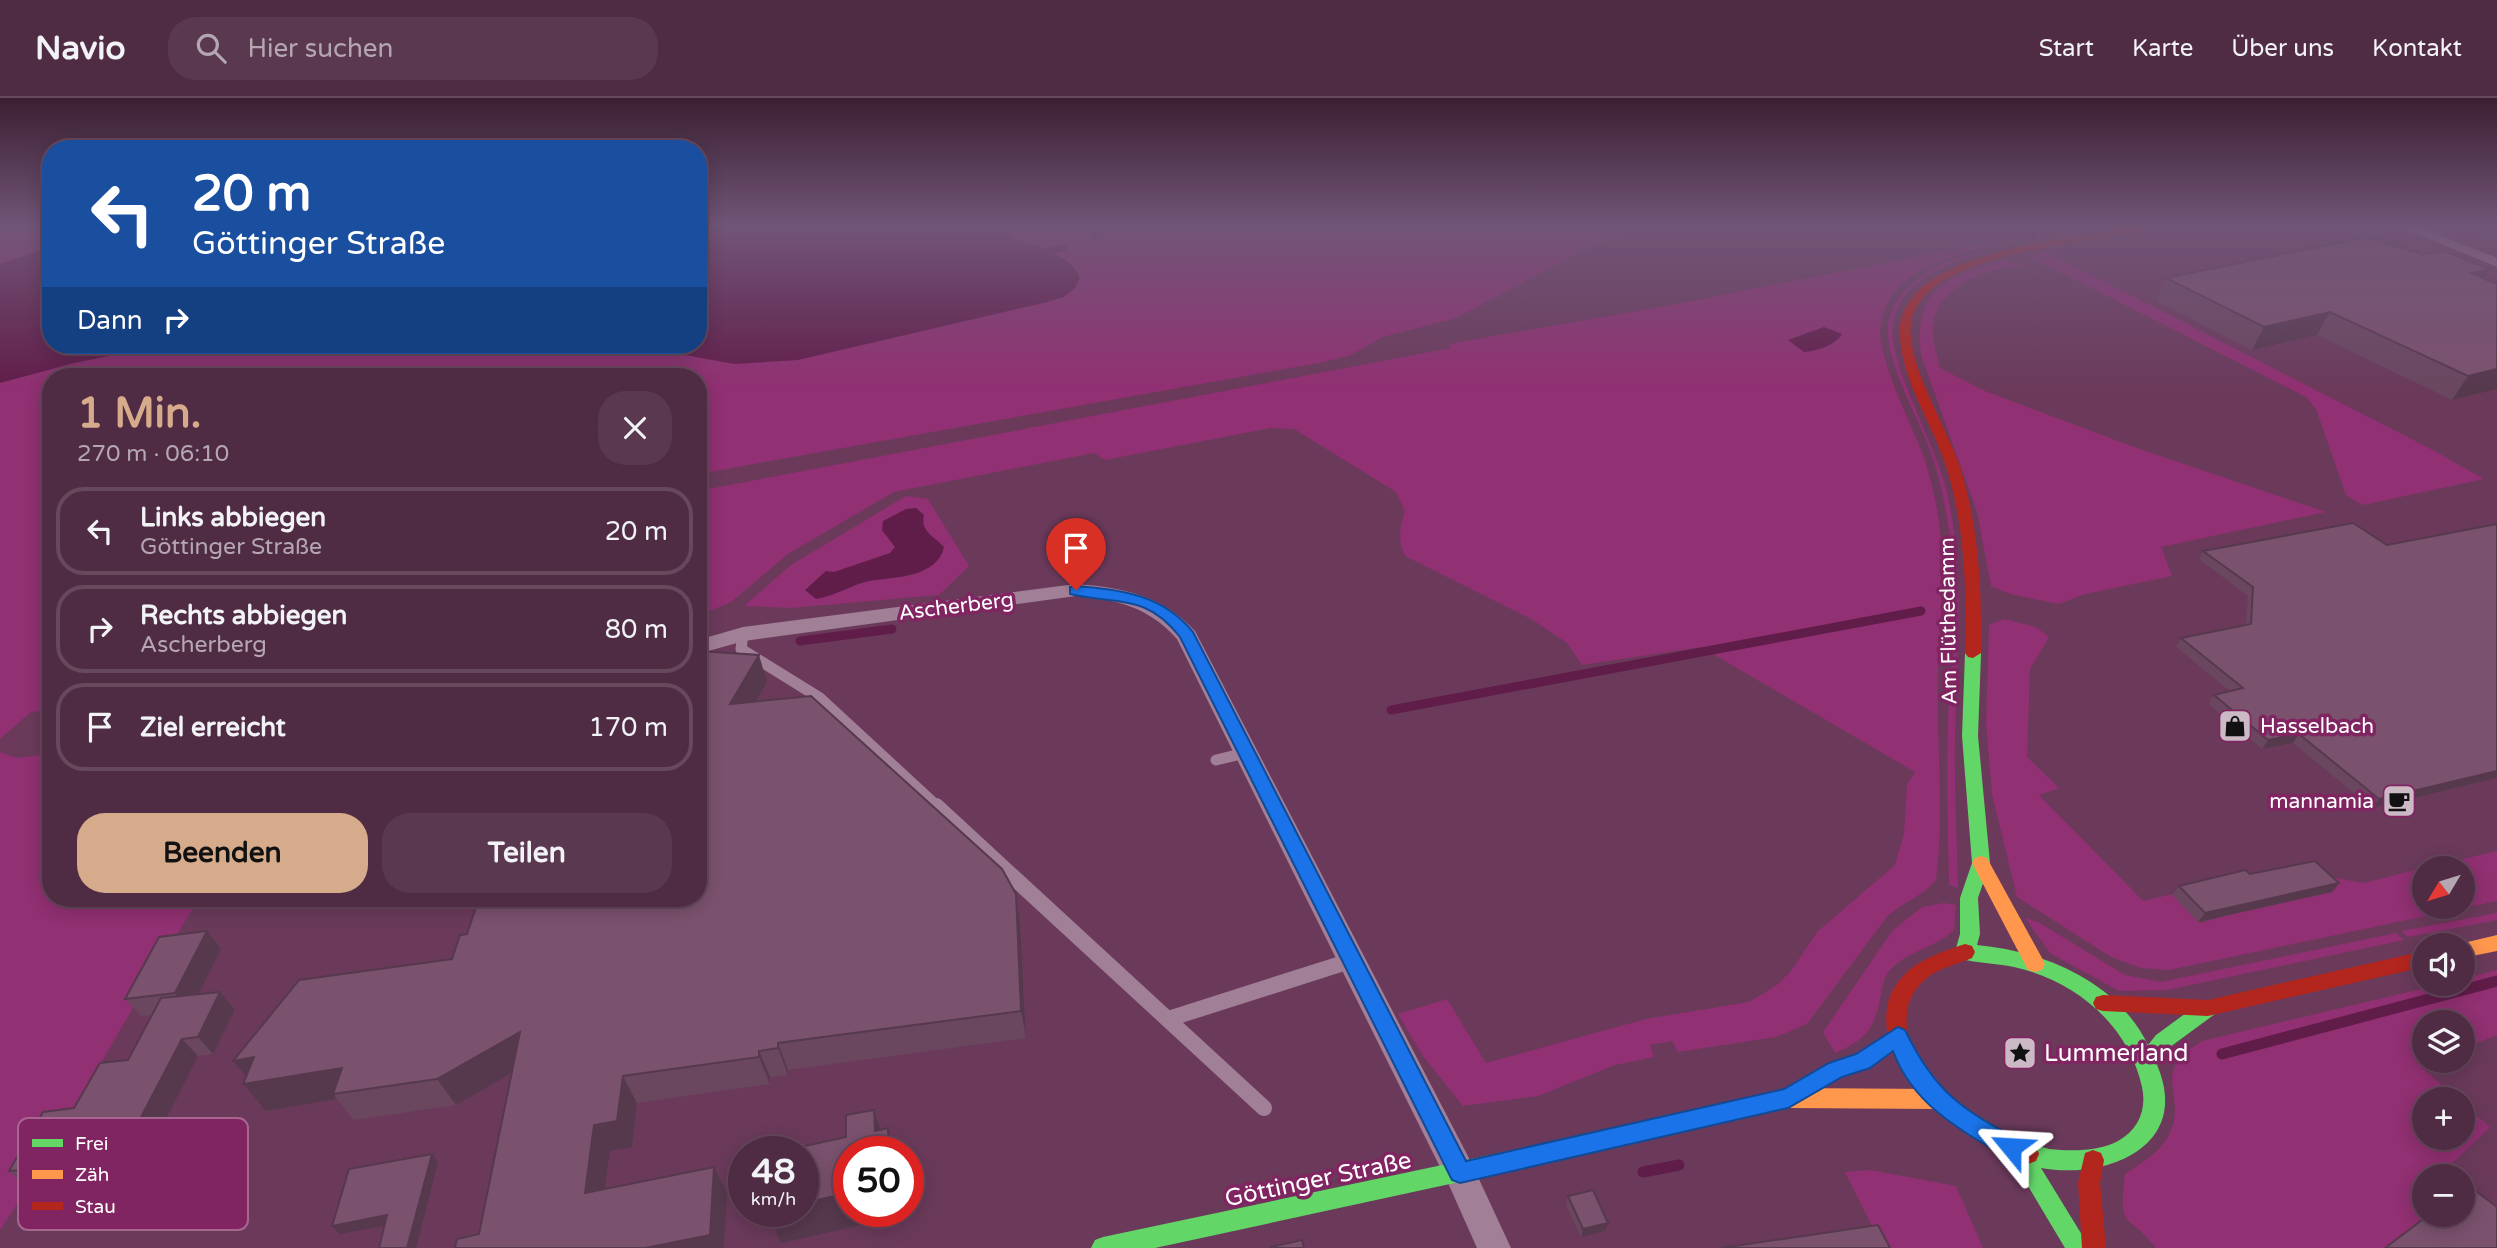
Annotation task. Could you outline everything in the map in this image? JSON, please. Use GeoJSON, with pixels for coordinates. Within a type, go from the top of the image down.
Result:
{"type":"FeatureCollection","features":[{"type":"Feature","properties":{"kind":"main road","name":"Am Flüthedamm"},"geometry":{"type":"LineString","coordinates":[[1939,281],[1927,288],[1913,304],[1905,325],[1908,351],[1952,465],[1969,537],[1973,642],[1970,736],[1981,863],[1969,898],[1969,934],[1965,952]]}},
{"type":"Feature","properties":{"kind":"main road","name":"Am Flüthedamm"},"geometry":{"type":"LineString","coordinates":[[1981,863],[2006,907],[2019,941],[2035,964]]}},
{"type":"Feature","properties":{"kind":"main road"},"geometry":{"type":"LineString","coordinates":[[2475,947],[2497,943]]}},
{"type":"Feature","properties":{"kind":"main road"},"geometry":{"type":"LineString","coordinates":[[1965,952],[2011,957],[2035,964],[2059,974],[2103,1003],[2137,1040],[2148,1060],[2155,1080],[2157,1100],[2154,1118],[2146,1133],[2132,1146],[2114,1155],[2093,1160],[2067,1161],[2011,1147],[1958,1118],[1936,1099],[1912,1068],[1898,1036],[1896,1000],[1913,972],[1928,962],[1965,952]]}},
{"type":"Feature","properties":{"kind":"main road"},"geometry":{"type":"LineString","coordinates":[[2103,1003],[2139,1007],[2208,1008],[2412,962]]}},
{"type":"Feature","properties":{"kind":"main road"},"geometry":{"type":"LineString","coordinates":[[2148,1060],[2163,1041],[2208,1008]]}},
{"type":"Feature","properties":{"kind":"main road","name":"Göttinger Straße"},"geometry":{"type":"LineString","coordinates":[[1788,1098],[1836,1070],[1863,1062],[1898,1036]]}},
{"type":"Feature","properties":{"kind":"main road","name":"Göttinger Straße"},"geometry":{"type":"LineString","coordinates":[[1103,1248],[1460,1172],[1788,1098],[1936,1099]]}},
{"type":"Feature","properties":{"kind":"main road"},"geometry":{"type":"LineString","coordinates":[[2011,1147],[2036,1179],[2078,1248]]}},
{"type":"Feature","properties":{"kind":"main road"},"geometry":{"type":"LineString","coordinates":[[2093,1160],[2089,1184],[2094,1248]]}},
{"type":"Feature","properties":{"kind":"street","name":"Ascherberg"},"geometry":{"type":"LineString","coordinates":[[707,644],[743,634],[1076,590],[1127,596],[1149,603],[1175,620],[1187,636],[1350,961],[1460,1172],[1494,1248]]}},
{"type":"Feature","properties":{"kind":"lane"},"geometry":{"type":"LineString","coordinates":[[743,634],[741,649],[746,654],[782,672],[820,698],[1264,1108]]}},
{"type":"Feature","properties":{"kind":"lane"},"geometry":{"type":"LineString","coordinates":[[1216,760],[1245,753]]}},
{"type":"Feature","properties":{"kind":"lane"},"geometry":{"type":"LineString","coordinates":[[1168,1019],[1350,961]]}},
{"type":"Feature","properties":{"kind":"shaded area"},"geometry":{"type":"Polygon","coordinates":[[[0,281],[42,281],[42,354],[707,354],[707,281],[1527,281],[1456,318],[1383,337],[1351,355],[1324,362],[707,472],[707,368],[42,368],[42,711],[31,712],[0,739],[0,281]]]}},
{"type":"Feature","properties":{"kind":"shaded area"},"geometry":{"type":"Polygon","coordinates":[[[0,281],[42,281],[42,354],[119,354],[56,368],[42,368],[42,372],[0,383],[0,281]]]}},
{"type":"Feature","properties":{"kind":"shaded area"},"geometry":{"type":"Polygon","coordinates":[[[707,281],[1079,281],[1075,288],[1064,297],[1047,302],[798,360],[734,364],[682,354],[707,354],[707,281]]]}},
{"type":"Feature","properties":{"kind":"shaded area"},"geometry":{"type":"Polygon","coordinates":[[[1795,281],[1907,281],[1887,303],[1880,335],[1888,370],[1924,457],[1940,531],[1940,809],[1936,880],[1925,891],[1886,918],[1807,1024],[1776,1037],[1678,1052],[1672,1041],[1650,1045],[1654,1057],[1615,1065],[1538,1096],[1463,1106],[1423,1056],[1398,1014],[1447,999],[1486,1063],[1646,1019],[1749,1002],[1777,985],[1790,972],[1818,931],[1895,865],[1904,833],[1907,785],[1915,772],[1701,647],[1582,665],[1567,643],[1531,619],[1405,556],[1400,534],[1405,511],[1396,492],[1294,429],[1271,428],[1105,460],[1094,453],[894,492],[788,554],[731,602],[707,612],[707,489],[1451,348],[1448,344],[1795,281]]]}},
{"type":"Feature","properties":{"kind":"shaded area"},"geometry":{"type":"Polygon","coordinates":[[[1921,281],[1897,309],[1893,340],[1904,380],[1940,468],[1952,516],[1956,546],[1959,609],[1955,753],[1958,888],[1949,885],[1947,803],[1948,721],[1955,618],[1953,557],[1939,478],[1926,439],[1897,371],[1888,338],[1892,310],[1900,296],[1912,284],[1921,281]]]}},
{"type":"Feature","properties":{"kind":"shaded area"},"geometry":{"type":"Polygon","coordinates":[[[1949,281],[1969,281],[1948,295],[1934,320],[1934,344],[1940,368],[1985,391],[2134,447],[2326,512],[2161,547],[2172,576],[2085,594],[2059,604],[2010,594],[1991,586],[1977,512],[1921,355],[1920,332],[1923,314],[1938,288],[1949,281]]]}},
{"type":"Feature","properties":{"kind":"shaded area"},"geometry":{"type":"Polygon","coordinates":[[[2077,281],[2103,281],[2429,448],[2484,479],[2363,505],[2346,495],[2316,409],[2306,397],[2077,281]]]}},
{"type":"Feature","properties":{"kind":"shaded area"},"geometry":{"type":"Polygon","coordinates":[[[1824,327],[1842,334],[1826,347],[1804,352],[1788,340],[1824,327]]]}},
{"type":"Feature","properties":{"kind":"shaded area"},"geometry":{"type":"Polygon","coordinates":[[[906,496],[928,499],[969,566],[939,595],[791,608],[744,606],[791,565],[906,496]]]}},
{"type":"Feature","properties":{"kind":"shaded area"},"geometry":{"type":"Polygon","coordinates":[[[916,508],[924,515],[926,530],[944,547],[933,565],[913,574],[869,581],[816,599],[805,590],[826,571],[834,572],[890,553],[895,547],[882,530],[883,521],[906,509],[916,508]]]}},
{"type":"Feature","properties":{"kind":"shaded area"},"geometry":{"type":"Polygon","coordinates":[[[2004,619],[2036,627],[2049,637],[2030,669],[2027,757],[2059,788],[2039,795],[2143,901],[2172,894],[2200,923],[2249,909],[2326,876],[2363,883],[2412,871],[2412,919],[2169,970],[2141,968],[2111,957],[2017,897],[1992,794],[1986,723],[1989,625],[2004,619]]]}},
{"type":"Feature","properties":{"kind":"shaded area"},"geometry":{"type":"Polygon","coordinates":[[[0,752],[16,758],[42,755],[42,907],[194,907],[69,1118],[18,1118],[18,1202],[0,1230],[0,752]]]}},
{"type":"Feature","properties":{"kind":"shaded area"},"geometry":{"type":"Polygon","coordinates":[[[2497,851],[2497,901],[2475,906],[2475,856],[2497,851]]]}},
{"type":"Feature","properties":{"kind":"shaded area"},"geometry":{"type":"Polygon","coordinates":[[[1944,903],[1956,905],[1954,930],[1939,941],[1906,957],[1891,969],[1885,978],[1876,1016],[1868,1031],[1855,1043],[1835,1053],[1823,1032],[1893,930],[1922,907],[1944,903]]]}},
{"type":"Feature","properties":{"kind":"shaded area"},"geometry":{"type":"Polygon","coordinates":[[[2497,913],[2497,920],[2429,933],[2412,933],[2412,936],[2408,937],[2401,931],[2475,919],[2497,913]]]}},
{"type":"Feature","properties":{"kind":"shaded area"},"geometry":{"type":"Polygon","coordinates":[[[2025,918],[2038,922],[2125,975],[2161,982],[2396,933],[2404,940],[2167,990],[2119,991],[2050,953],[2025,918]]]}},
{"type":"Feature","properties":{"kind":"shaded area"},"geometry":{"type":"Polygon","coordinates":[[[2497,970],[2497,1035],[2475,1044],[2475,1010],[2412,1010],[2412,1073],[2428,1073],[2444,1087],[2412,1087],[2412,1150],[2466,1150],[2451,1164],[2412,1164],[2412,1227],[2420,1227],[2391,1248],[2156,1248],[2127,1219],[2123,1205],[2125,1174],[2144,1162],[2169,1135],[2174,1120],[2172,1085],[2176,1064],[2202,1041],[2412,991],[2412,996],[2475,996],[2475,976],[2497,970]]]}},
{"type":"Feature","properties":{"kind":"shaded area"},"geometry":{"type":"Polygon","coordinates":[[[2475,1114],[2490,1127],[2475,1141],[2475,1114]]]}},
{"type":"Feature","properties":{"kind":"shaded area"},"geometry":{"type":"Polygon","coordinates":[[[1870,1170],[1956,1186],[1983,1248],[1883,1248],[1845,1172],[1870,1170]]]}},
{"type":"Feature","properties":{"kind":"building"},"geometry":{"type":"Polygon","coordinates":[[[2171,281],[2489,281],[2497,284],[2497,369],[2468,376],[2330,312],[2264,327],[2171,281]]]}},
{"type":"Feature","properties":{"kind":"building"},"geometry":{"type":"Polygon","coordinates":[[[2353,523],[2387,545],[2497,524],[2497,771],[2379,799],[2299,734],[2268,740],[2214,695],[2243,688],[2181,638],[2251,624],[2253,587],[2203,551],[2353,523]]]}},
{"type":"Feature","properties":{"kind":"building"},"geometry":{"type":"Polygon","coordinates":[[[707,652],[759,655],[730,704],[811,696],[1002,869],[1016,894],[1021,1011],[778,1043],[778,1048],[759,1051],[759,1057],[623,1076],[617,1121],[594,1125],[585,1193],[714,1167],[710,1235],[645,1248],[455,1248],[457,1239],[479,1234],[520,1032],[437,1079],[333,1094],[342,1068],[243,1084],[254,1057],[233,1061],[299,980],[452,959],[460,935],[467,934],[476,907],[707,907],[707,652]]]}},
{"type":"Feature","properties":{"kind":"building"},"geometry":{"type":"Polygon","coordinates":[[[2315,861],[2339,883],[2205,913],[2179,886],[2245,870],[2250,874],[2315,861]]]}},
{"type":"Feature","properties":{"kind":"building"},"geometry":{"type":"Polygon","coordinates":[[[207,931],[175,993],[125,999],[159,937],[207,931]]]}},
{"type":"Feature","properties":{"kind":"building"},"geometry":{"type":"Polygon","coordinates":[[[220,992],[198,1037],[182,1039],[141,1118],[40,1118],[43,1112],[74,1108],[100,1063],[128,1060],[161,998],[220,992]]]}},
{"type":"Feature","properties":{"kind":"building"},"geometry":{"type":"Polygon","coordinates":[[[874,1110],[875,1131],[888,1128],[888,1136],[846,1136],[846,1115],[874,1110]]]}},
{"type":"Feature","properties":{"kind":"building"},"geometry":{"type":"Polygon","coordinates":[[[833,1140],[833,1196],[819,1200],[819,1143],[833,1140]]]}},
{"type":"Feature","properties":{"kind":"building"},"geometry":{"type":"Polygon","coordinates":[[[432,1154],[407,1248],[379,1248],[387,1215],[332,1226],[349,1169],[432,1154]]]}},
{"type":"Feature","properties":{"kind":"building"},"geometry":{"type":"Polygon","coordinates":[[[18,1155],[18,1170],[9,1171],[18,1155]]]}},
{"type":"Feature","properties":{"kind":"building"},"geometry":{"type":"Polygon","coordinates":[[[1593,1190],[1608,1223],[1583,1229],[1568,1196],[1593,1190]]]}},
{"type":"Feature","properties":{"kind":"building"},"geometry":{"type":"Polygon","coordinates":[[[2475,1190],[2497,1207],[2497,1248],[2385,1248],[2413,1227],[2475,1227],[2475,1190]]]}},
{"type":"Feature","properties":{"kind":"building"},"geometry":{"type":"Polygon","coordinates":[[[1878,1225],[1890,1248],[1721,1248],[1878,1225]]]}},
{"type":"Feature","properties":{"kind":"building"},"geometry":{"type":"Polygon","coordinates":[[[1302,1240],[1304,1248],[1271,1247],[1302,1240]]]}},
{"type":"Feature","properties":{"kind":"waterway"},"geometry":{"type":"LineString","coordinates":[[1391,710],[1921,611]]}},
{"type":"Feature","properties":{"kind":"waterway"},"geometry":{"type":"LineString","coordinates":[[800,641],[892,629]]}},
{"type":"Feature","properties":{"kind":"waterway"},"geometry":{"type":"LineString","coordinates":[[2222,1054],[2497,981]]}},
{"type":"Feature","properties":{"kind":"waterway"},"geometry":{"type":"LineString","coordinates":[[1643,1172],[1679,1165]]}},
{"type":"Feature","properties":{"kind":"traffic: fast"},"geometry":{"type":"LineString","coordinates":[[1965,952],[1970,934],[1969,898],[1981,863],[1970,736],[1973,653]]}},
{"type":"Feature","properties":{"kind":"traffic: fast"},"geometry":{"type":"LineString","coordinates":[[1965,952],[2020,960],[2056,973],[2089,991],[2122,1022],[2148,1069],[2154,1093],[2152,1116],[2142,1136],[2122,1151],[2075,1160],[2028,1154]]}},
{"type":"Feature","properties":{"kind":"traffic: fast"},"geometry":{"type":"LineString","coordinates":[[2148,1060],[2163,1041],[2208,1008]]}},
{"type":"Feature","properties":{"kind":"traffic: fast"},"geometry":{"type":"LineString","coordinates":[[1788,1098],[1836,1070],[1862,1062],[1897,1036]]}},
{"type":"Feature","properties":{"kind":"traffic: fast"},"geometry":{"type":"LineString","coordinates":[[1103,1248],[1598,1142]]}},
{"type":"Feature","properties":{"kind":"traffic: fast"},"geometry":{"type":"LineString","coordinates":[[2011,1148],[2036,1179],[2078,1248]]}},
{"type":"Feature","properties":{"kind":"traffic: slow"},"geometry":{"type":"LineString","coordinates":[[1981,863],[2035,964]]}},
{"type":"Feature","properties":{"kind":"traffic: slow"},"geometry":{"type":"LineString","coordinates":[[2475,947],[2497,943]]}},
{"type":"Feature","properties":{"kind":"traffic: slow"},"geometry":{"type":"LineString","coordinates":[[1598,1142],[1788,1098],[1936,1099]]}},
{"type":"Feature","properties":{"kind":"traffic: jam"},"geometry":{"type":"LineString","coordinates":[[1939,281],[1915,301],[1905,329],[1912,363],[1946,447],[1964,510],[1972,581],[1973,653]]}},
{"type":"Feature","properties":{"kind":"traffic: jam"},"geometry":{"type":"LineString","coordinates":[[1965,952],[1921,972],[1898,997],[1895,1027],[1906,1058],[1929,1088],[1959,1116],[1993,1139],[2028,1154]]}},
{"type":"Feature","properties":{"kind":"traffic: jam"},"geometry":{"type":"LineString","coordinates":[[2103,1003],[2208,1008],[2412,962]]}},
{"type":"Feature","properties":{"kind":"traffic: jam"},"geometry":{"type":"LineString","coordinates":[[2093,1160],[2089,1183],[2094,1248]]}},
{"type":"Feature","properties":{"kind":"place","name":"Hasselbach"},"geometry":{"type":"Point","coordinates":[2235,726]}},
{"type":"Feature","properties":{"kind":"place","name":"mannamia"},"geometry":{"type":"Point","coordinates":[2399,801]}},
{"type":"Feature","properties":{"kind":"place","name":"Lummerland"},"geometry":{"type":"Point","coordinates":[2020,1053]}},
{"type":"Feature","properties":{"kind":"route"},"geometry":{"type":"LineString","coordinates":[[1076,590],[1103,591],[1149,603],[1175,620],[1187,636],[1350,961],[1460,1172],[1661,1129],[1788,1098],[1836,1070],[1863,1062],[1898,1036],[1906,1057],[1936,1099],[1958,1118],[2011,1147]]}}]}
